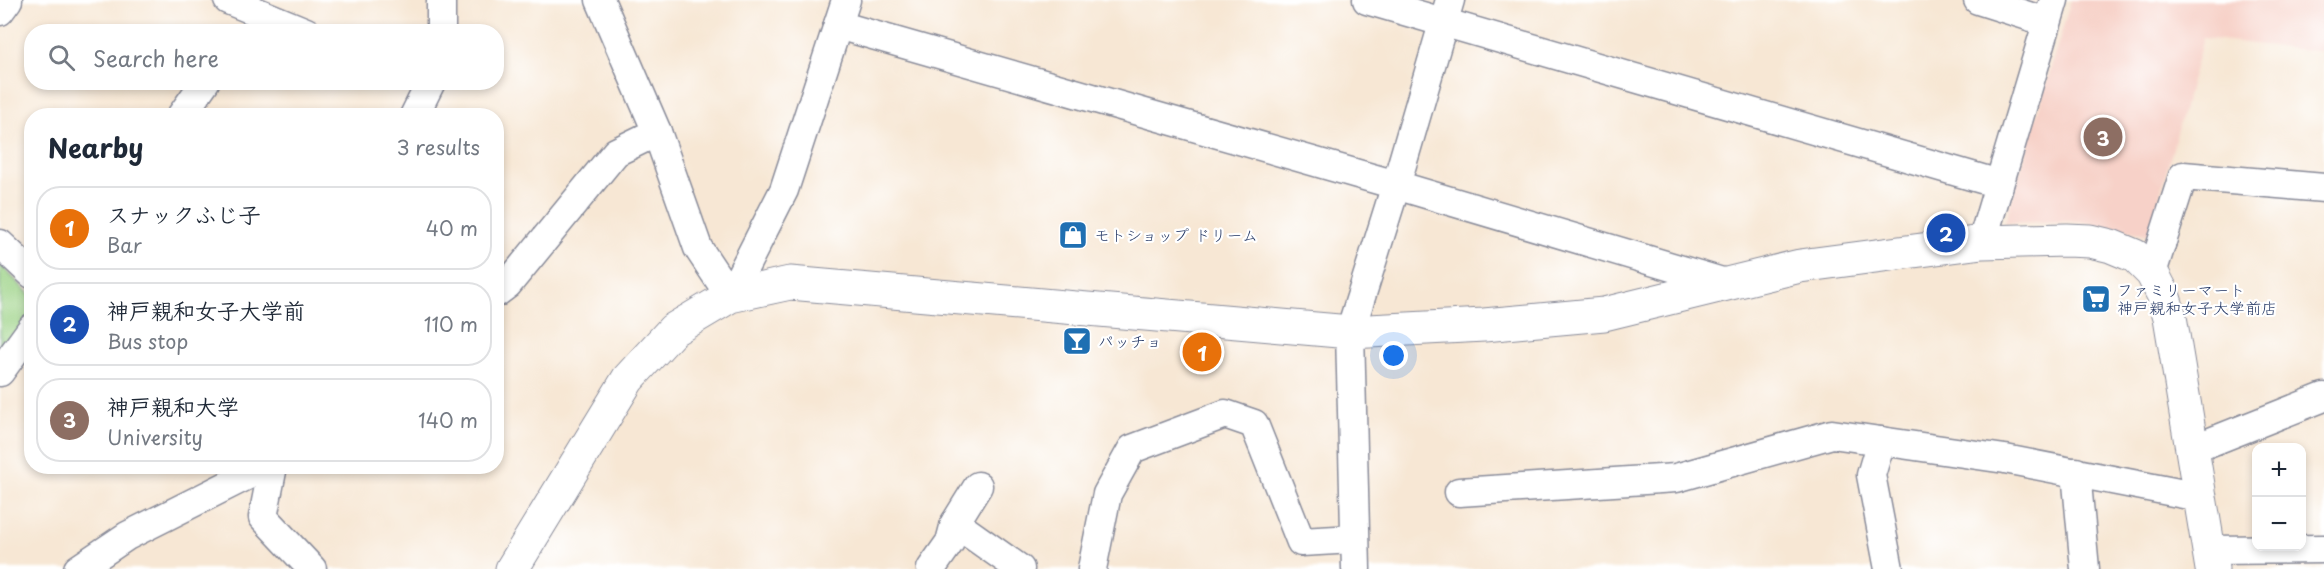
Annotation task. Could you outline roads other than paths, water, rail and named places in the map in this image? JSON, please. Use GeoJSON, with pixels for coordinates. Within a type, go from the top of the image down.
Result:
{"type":"FeatureCollection","features":[{"type":"Feature","properties":{"kind":"street"},"geometry":{"type":"LineString","coordinates":[[0,11],[8,0]]}},
{"type":"Feature","properties":{"kind":"street"},"geometry":{"type":"LineString","coordinates":[[228,0],[251,14],[282,24]]}},
{"type":"Feature","properties":{"kind":"street"},"geometry":{"type":"LineString","coordinates":[[441,0],[441,24]]}},
{"type":"Feature","properties":{"kind":"street"},"geometry":{"type":"LineString","coordinates":[[600,0],[657,132],[699,248],[730,296]]}},
{"type":"Feature","properties":{"kind":"street"},"geometry":{"type":"LineString","coordinates":[[1366,0],[1447,11],[1999,184]]}},
{"type":"Feature","properties":{"kind":"street"},"geometry":{"type":"LineString","coordinates":[[1978,0],[2050,11],[1982,242]]}},
{"type":"Feature","properties":{"kind":"street"},"geometry":{"type":"LineString","coordinates":[[1356,569],[1350,332],[1447,11]]}},
{"type":"Feature","properties":{"kind":"street"},"geometry":{"type":"LineString","coordinates":[[730,296],[784,190],[842,12],[1396,185],[1729,284]]}},
{"type":"Feature","properties":{"kind":"street"},"geometry":{"type":"LineString","coordinates":[[187,108],[200,90]]}},
{"type":"Feature","properties":{"kind":"street"},"geometry":{"type":"LineString","coordinates":[[418,108],[427,90]]}},
{"type":"Feature","properties":{"kind":"street"},"geometry":{"type":"LineString","coordinates":[[504,287],[616,152],[657,132]]}},
{"type":"Feature","properties":{"kind":"street"},"geometry":{"type":"LineString","coordinates":[[2152,273],[2183,176],[2324,188]]}},
{"type":"Feature","properties":{"kind":"street"},"geometry":{"type":"LineString","coordinates":[[512,569],[628,380],[673,330],[730,296],[790,283],[1350,332],[1484,325],[1604,314],[1800,266],[1982,242],[2090,241],[2111,246],[2135,256],[2152,273],[2163,294],[2170,317],[2210,560],[2324,549]]}},
{"type":"Feature","properties":{"kind":"street"},"geometry":{"type":"LineString","coordinates":[[0,244],[24,266]]}},
{"type":"Feature","properties":{"kind":"street"},"geometry":{"type":"LineString","coordinates":[[0,372],[24,339]]}},
{"type":"Feature","properties":{"kind":"street"},"geometry":{"type":"LineString","coordinates":[[2193,449],[2324,397]]}},
{"type":"Feature","properties":{"kind":"street"},"geometry":{"type":"LineString","coordinates":[[1092,569],[1107,494],[1132,449],[1225,414],[1254,424],[1301,542],[1354,539]]}},
{"type":"Feature","properties":{"kind":"street"},"geometry":{"type":"LineString","coordinates":[[1459,492],[1676,478],[1832,434],[2005,459],[2199,497]]}},
{"type":"Feature","properties":{"kind":"street"},"geometry":{"type":"LineString","coordinates":[[1881,441],[1871,475],[1888,569]]}},
{"type":"Feature","properties":{"kind":"street"},"geometry":{"type":"LineString","coordinates":[[2076,472],[2085,569]]}},
{"type":"Feature","properties":{"kind":"street"},"geometry":{"type":"LineString","coordinates":[[78,569],[127,536],[250,474]]}},
{"type":"Feature","properties":{"kind":"street"},"geometry":{"type":"LineString","coordinates":[[271,474],[263,518],[312,569]]}},
{"type":"Feature","properties":{"kind":"street"},"geometry":{"type":"LineString","coordinates":[[931,569],[950,542],[955,523],[978,486]]}},
{"type":"Feature","properties":{"kind":"street"},"geometry":{"type":"LineString","coordinates":[[955,523],[1020,569]]}},
{"type":"Feature","properties":{"kind":"place","name":"神戸親和大学"},"geometry":{"type":"Point","coordinates":[2103,137]}},
{"type":"Feature","properties":{"kind":"place","name":"神戸親和女子大学前"},"geometry":{"type":"Point","coordinates":[1946,233]}},
{"type":"Feature","properties":{"kind":"place","name":"モトショップ ドリーム"},"geometry":{"type":"Point","coordinates":[1073,235]}},
{"type":"Feature","properties":{"kind":"place","name":"ファミリーマート 神戸親和女子大学前店"},"geometry":{"type":"Point","coordinates":[2096,299]}},
{"type":"Feature","properties":{"kind":"place","name":"パッチョ"},"geometry":{"type":"Point","coordinates":[1077,341]}},
{"type":"Feature","properties":{"kind":"place","name":"スナックふじ子"},"geometry":{"type":"Point","coordinates":[1202,352]}}]}
